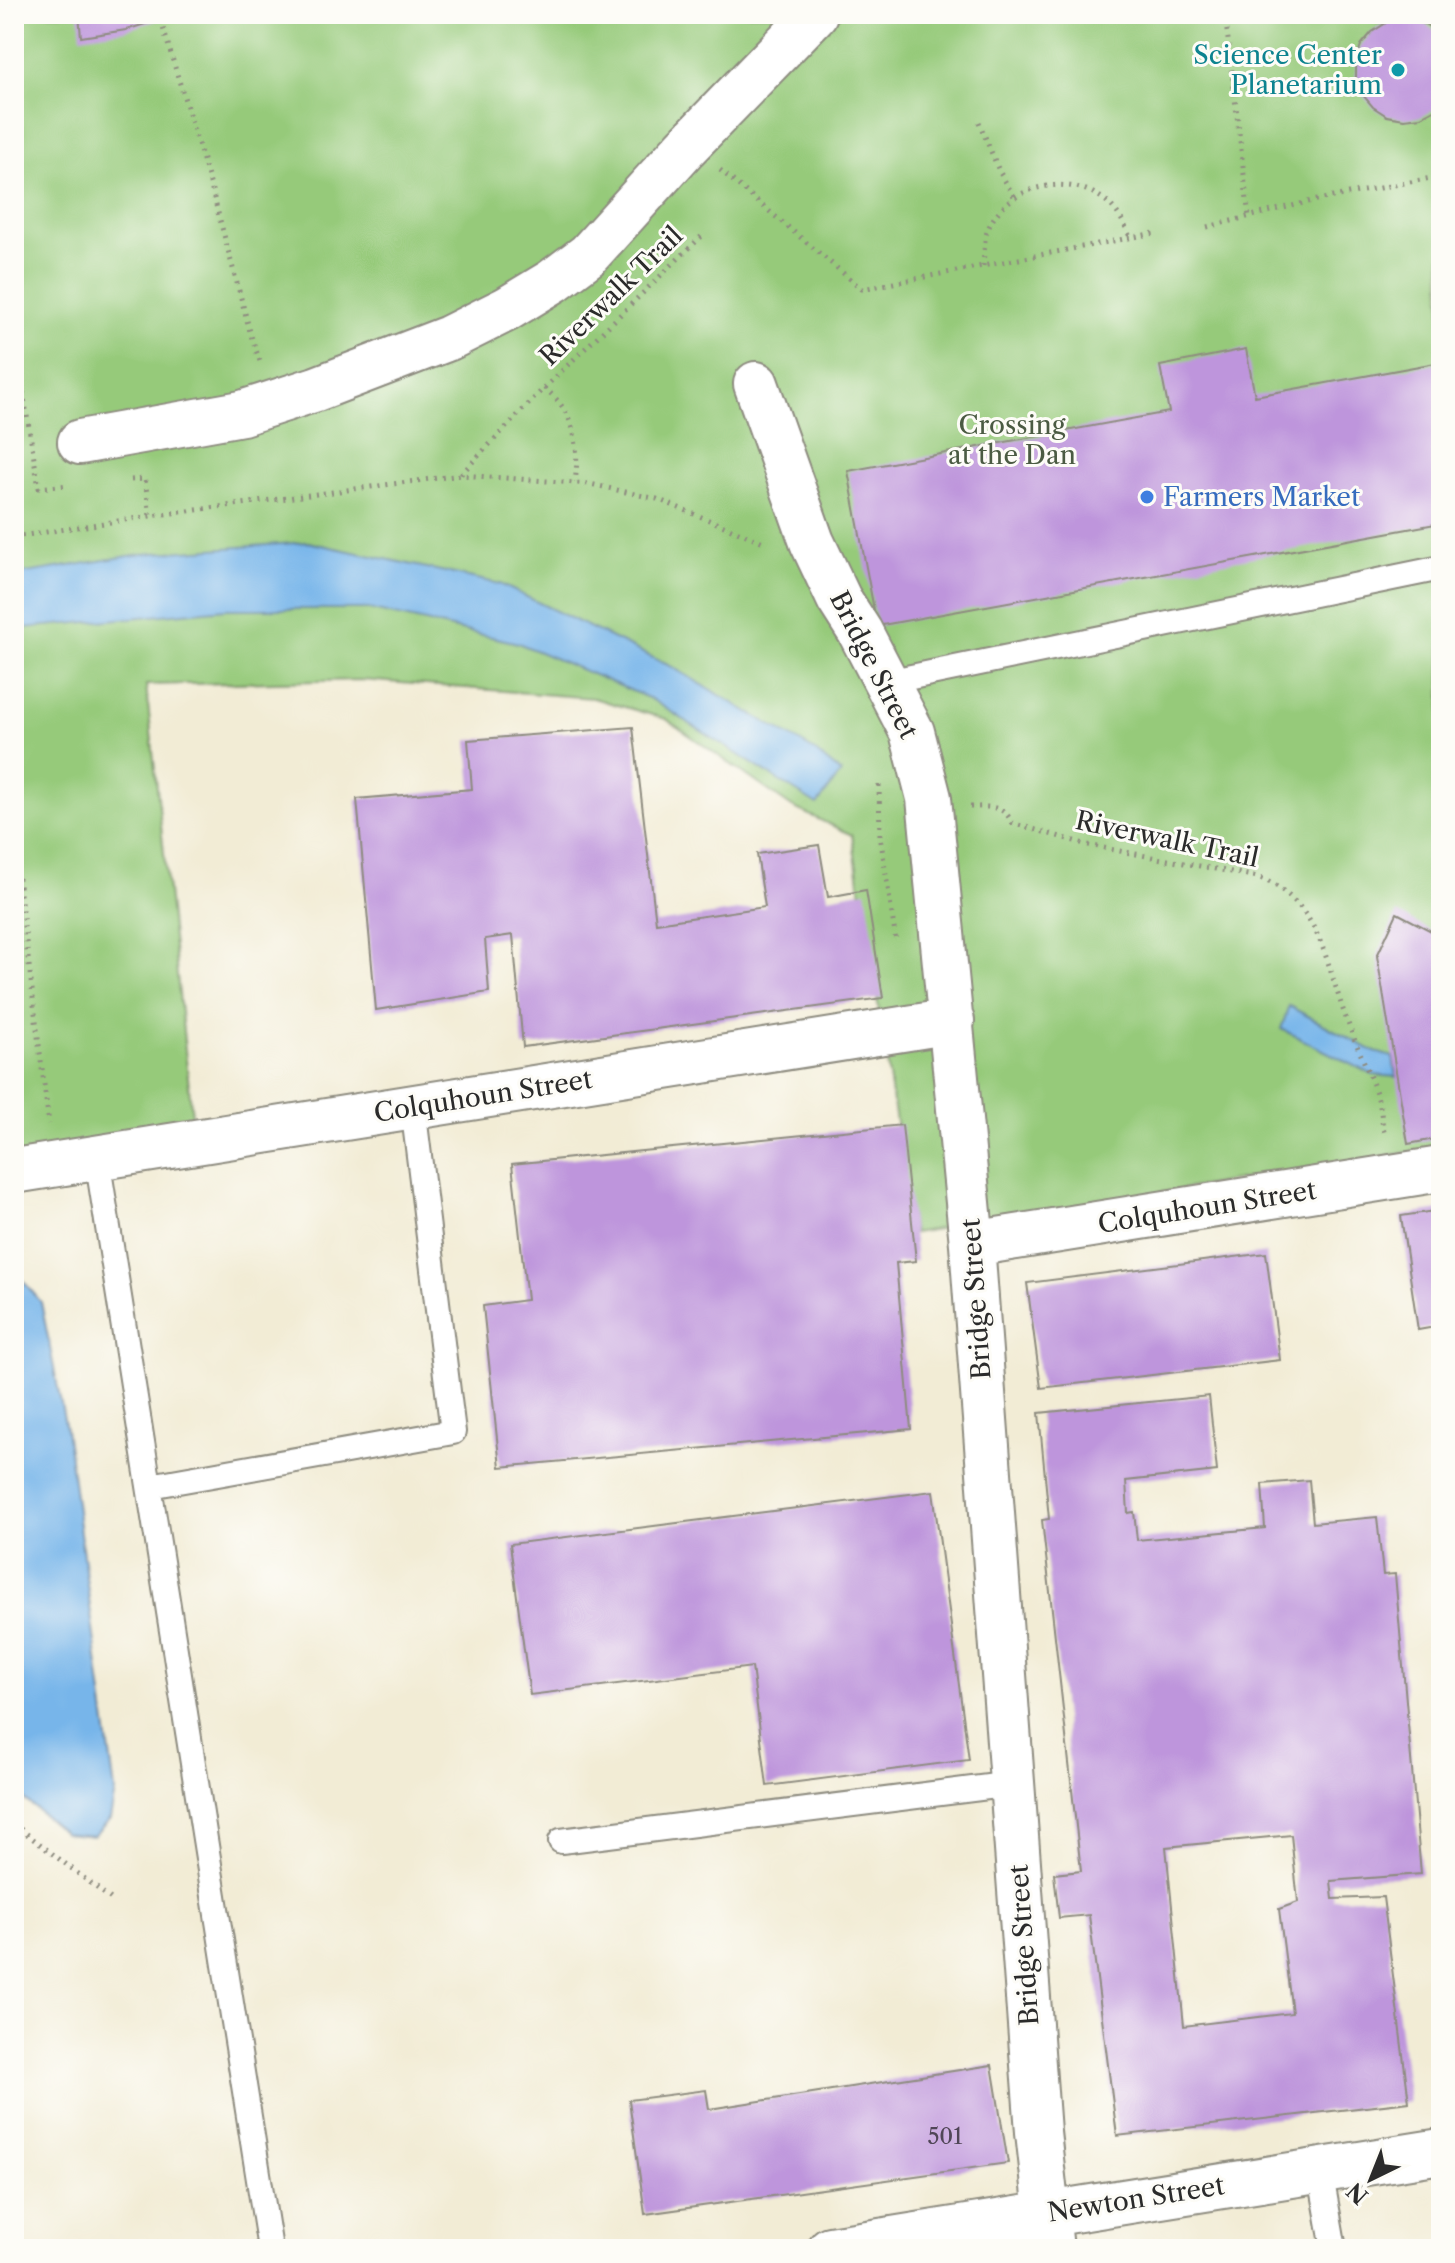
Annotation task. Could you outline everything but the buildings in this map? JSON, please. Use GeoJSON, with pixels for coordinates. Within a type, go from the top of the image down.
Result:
{"type":"FeatureCollection","features":[{"type":"Feature","properties":{"kind":"street"},"geometry":{"type":"LineString","coordinates":[[80,442],[242,413],[272,404],[449,338],[507,309],[588,255],[685,148],[815,14]]}},
{"type":"Feature","properties":{"kind":"street","name":"Bridge Street"},"geometry":{"type":"LineString","coordinates":[[756,384],[812,542],[839,599],[912,732],[929,798],[972,1244],[1038,2132],[1049,2231]]}},
{"type":"Feature","properties":{"kind":"street","name":"Colquhoun Street"},"geometry":{"type":"LineString","coordinates":[[34,1168],[952,1021]]}},
{"type":"Feature","properties":{"kind":"street","name":"Colquhoun Street"},"geometry":{"type":"LineString","coordinates":[[972,1244],[1441,1169]]}},
{"type":"Feature","properties":{"kind":"street","name":"Newton Street"},"geometry":{"type":"LineString","coordinates":[[830,2249],[1049,2231],[1320,2170],[1441,2151]]}},
{"type":"Feature","properties":{"kind":"lane"},"geometry":{"type":"LineString","coordinates":[[887,682],[1441,568]]}},
{"type":"Feature","properties":{"kind":"lane"},"geometry":{"type":"LineString","coordinates":[[150,1486],[453,1432],[413,1107]]}},
{"type":"Feature","properties":{"kind":"lane"},"geometry":{"type":"LineString","coordinates":[[97,1158],[270,2249]]}},
{"type":"Feature","properties":{"kind":"lane"},"geometry":{"type":"LineString","coordinates":[[561,1841],[1012,1784]]}},
{"type":"Feature","properties":{"kind":"lane"},"geometry":{"type":"LineString","coordinates":[[1320,2170],[1334,2249]]}},
{"type":"Feature","properties":{"kind":"path"},"geometry":{"type":"LineString","coordinates":[[1225,14],[1249,217]]}},
{"type":"Feature","properties":{"kind":"path"},"geometry":{"type":"LineString","coordinates":[[161,21],[272,404]]}},
{"type":"Feature","properties":{"kind":"path"},"geometry":{"type":"LineString","coordinates":[[979,122],[999,171],[1015,198]]}},
{"type":"Feature","properties":{"kind":"path"},"geometry":{"type":"LineString","coordinates":[[685,148],[732,178],[862,289],[1155,233]]}},
{"type":"Feature","properties":{"kind":"path"},"geometry":{"type":"LineString","coordinates":[[1207,227],[1312,201],[1441,176]]}},
{"type":"Feature","properties":{"kind":"path"},"geometry":{"type":"LineString","coordinates":[[983,266],[987,233],[1001,208],[1028,189],[1056,184],[1104,199],[1119,213],[1130,237]]}},
{"type":"Feature","properties":{"kind":"path","name":"Riverwalk Trail"},"geometry":{"type":"LineString","coordinates":[[461,475],[544,388],[705,233]]}},
{"type":"Feature","properties":{"kind":"path","name":"Riverwalk Trail"},"geometry":{"type":"LineString","coordinates":[[544,388],[565,409],[573,424],[578,463],[575,482]]}},
{"type":"Feature","properties":{"kind":"path"},"geometry":{"type":"LineString","coordinates":[[14,537],[461,475],[575,482],[657,499],[769,545]]}},
{"type":"Feature","properties":{"kind":"path"},"geometry":{"type":"LineString","coordinates":[[878,773],[877,810],[898,955]]}},
{"type":"Feature","properties":{"kind":"path","name":"Riverwalk Trail"},"geometry":{"type":"LineString","coordinates":[[1012,823],[1088,845],[1234,872],[1274,884],[1292,896],[1310,918],[1320,938],[1345,1017],[1380,1103],[1385,1135]]}},
{"type":"Feature","properties":{"kind":"path"},"geometry":{"type":"LineString","coordinates":[[14,846],[34,1168]]}},
{"type":"Feature","properties":{"kind":"path"},"geometry":{"type":"LineString","coordinates":[[14,1824],[111,1899]]}},
{"type":"Feature","properties":{"kind":"green space","name":"Crossing at the Dan"},"geometry":{"type":"Polygon","coordinates":[[[14,14],[1441,14],[1441,1147],[913,1233],[852,835],[792,807],[666,719],[593,698],[362,680],[146,685],[194,1134],[14,1159],[14,14]]]}},
{"type":"Feature","properties":{"kind":"water"},"geometry":{"type":"Polygon","coordinates":[[[308,542],[500,584],[672,667],[813,750],[841,773],[817,805],[651,699],[518,643],[368,609],[226,609],[14,629],[14,575],[141,554],[308,542]]]}},
{"type":"Feature","properties":{"kind":"water"},"geometry":{"type":"Polygon","coordinates":[[[1289,1006],[1375,1052],[1393,1057],[1396,1077],[1373,1075],[1281,1029],[1289,1006]]]}},
{"type":"Feature","properties":{"kind":"water"},"geometry":{"type":"Polygon","coordinates":[[[14,1270],[41,1302],[66,1429],[115,1791],[110,1819],[93,1836],[65,1833],[14,1791],[14,1270]]]}},
{"type":"Feature","properties":{"kind":"place","name":"Science Center Planetarium"},"geometry":{"type":"Point","coordinates":[1398,70]}},
{"type":"Feature","properties":{"kind":"place","name":"Farmers Market"},"geometry":{"type":"Point","coordinates":[1147,497]}}]}
